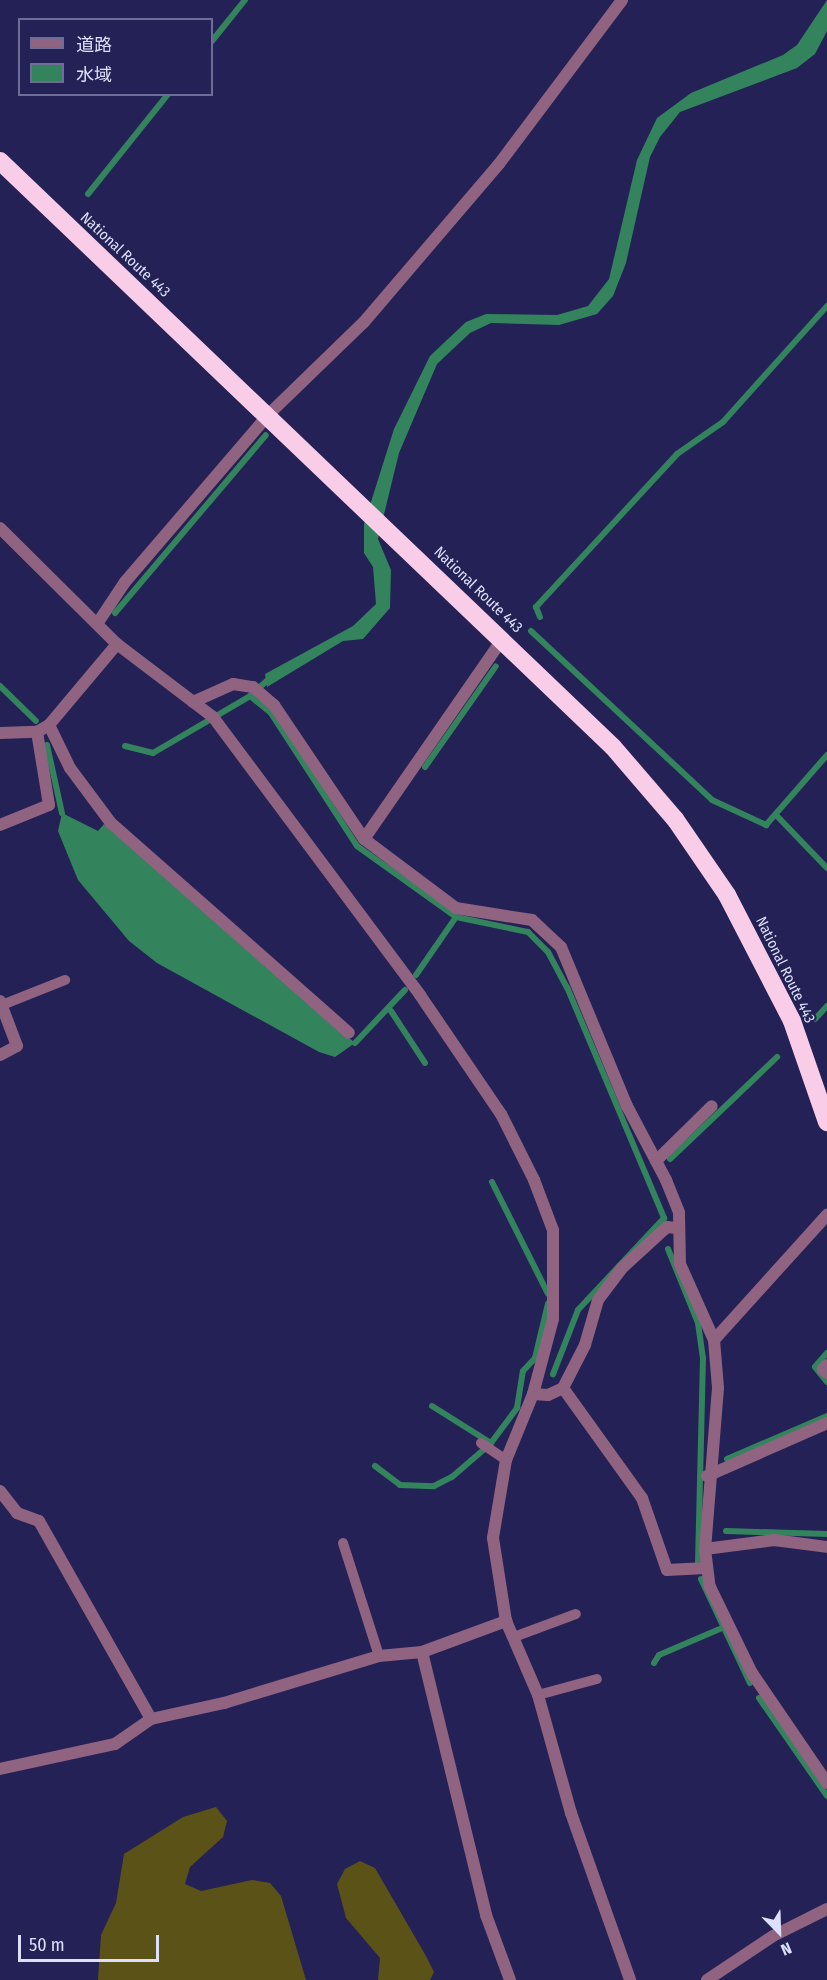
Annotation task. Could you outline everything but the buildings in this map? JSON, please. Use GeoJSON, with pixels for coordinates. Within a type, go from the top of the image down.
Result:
{"type":"FeatureCollection","features":[{"type":"Feature","properties":{"kind":"highway","name":"National Route 443"},"geometry":{"type":"LineString","coordinates":[[0,161],[503,638],[613,747],[675,819],[727,895],[792,1021],[827,1122]]}},
{"type":"Feature","properties":{"kind":"street"},"geometry":{"type":"LineString","coordinates":[[97,624],[125,582],[269,414],[364,322],[491,173],[622,0]]}},
{"type":"Feature","properties":{"kind":"street"},"geometry":{"type":"LineString","coordinates":[[0,528],[117,644],[213,717],[420,995],[501,1114],[534,1180],[552,1230],[554,1294],[533,1394],[506,1460],[493,1538],[506,1621],[538,1695],[572,1813],[628,1980]]}},
{"type":"Feature","properties":{"kind":"street"},"geometry":{"type":"LineString","coordinates":[[364,839],[503,638]]}},
{"type":"Feature","properties":{"kind":"street"},"geometry":{"type":"LineString","coordinates":[[0,732],[37,732],[49,725],[117,644]]}},
{"type":"Feature","properties":{"kind":"street"},"geometry":{"type":"LineString","coordinates":[[193,702],[233,684],[260,693],[274,705],[364,839],[456,908],[532,920],[561,947],[627,1106],[656,1161],[679,1213],[676,1228],[680,1264],[714,1340],[718,1388],[707,1476],[706,1568],[726,1625],[752,1674],[827,1783]]}},
{"type":"Feature","properties":{"kind":"street"},"geometry":{"type":"LineString","coordinates":[[49,725],[70,768],[111,823],[349,1033]]}},
{"type":"Feature","properties":{"kind":"street"},"geometry":{"type":"LineString","coordinates":[[0,825],[49,805],[37,732]]}},
{"type":"Feature","properties":{"kind":"street"},"geometry":{"type":"LineString","coordinates":[[0,1055],[17,1046],[1,1003]]}},
{"type":"Feature","properties":{"kind":"street"},"geometry":{"type":"LineString","coordinates":[[656,1161],[712,1106]]}},
{"type":"Feature","properties":{"kind":"street"},"geometry":{"type":"LineString","coordinates":[[714,1340],[827,1215]]}},
{"type":"Feature","properties":{"kind":"street"},"geometry":{"type":"LineString","coordinates":[[533,1394],[548,1395],[563,1388],[585,1345],[598,1300],[621,1269],[667,1227],[676,1228]]}},
{"type":"Feature","properties":{"kind":"street"},"geometry":{"type":"LineString","coordinates":[[827,1365],[827,1373]]}},
{"type":"Feature","properties":{"kind":"street"},"geometry":{"type":"LineString","coordinates":[[563,1388],[642,1498],[667,1570],[706,1568]]}},
{"type":"Feature","properties":{"kind":"street"},"geometry":{"type":"LineString","coordinates":[[707,1476],[827,1423]]}},
{"type":"Feature","properties":{"kind":"street"},"geometry":{"type":"LineString","coordinates":[[0,1491],[17,1513],[39,1521],[151,1719]]}},
{"type":"Feature","properties":{"kind":"street"},"geometry":{"type":"LineString","coordinates":[[705,1549],[774,1540],[827,1546]]}},
{"type":"Feature","properties":{"kind":"street"},"geometry":{"type":"LineString","coordinates":[[0,1769],[115,1744],[151,1719],[224,1703],[379,1656],[422,1652],[506,1621]]}},
{"type":"Feature","properties":{"kind":"street"},"geometry":{"type":"LineString","coordinates":[[422,1652],[486,1915],[510,1980]]}},
{"type":"Feature","properties":{"kind":"street"},"geometry":{"type":"LineString","coordinates":[[707,1980],[773,1936],[827,1909]]}},
{"type":"Feature","properties":{"kind":"lane"},"geometry":{"type":"LineString","coordinates":[[1,1003],[65,980]]}},
{"type":"Feature","properties":{"kind":"lane"},"geometry":{"type":"LineString","coordinates":[[481,1443],[506,1460]]}},
{"type":"Feature","properties":{"kind":"lane"},"geometry":{"type":"LineString","coordinates":[[343,1543],[379,1656]]}},
{"type":"Feature","properties":{"kind":"lane"},"geometry":{"type":"LineString","coordinates":[[514,1637],[576,1614]]}},
{"type":"Feature","properties":{"kind":"lane"},"geometry":{"type":"LineString","coordinates":[[538,1695],[597,1679]]}},
{"type":"Feature","properties":{"kind":"shaded area"},"geometry":{"type":"Polygon","coordinates":[[[216,1807],[227,1821],[223,1837],[190,1867],[185,1884],[201,1891],[252,1880],[270,1883],[281,1896],[306,1980],[98,1980],[101,1935],[116,1903],[124,1854],[183,1817],[216,1807]]]}},
{"type":"Feature","properties":{"kind":"shaded area"},"geometry":{"type":"Polygon","coordinates":[[[360,1861],[375,1868],[434,1972],[430,1980],[378,1980],[380,1958],[346,1918],[337,1884],[345,1869],[360,1861]]]}},
{"type":"Feature","properties":{"kind":"water"},"geometry":{"type":"Polygon","coordinates":[[[827,0],[827,31],[815,54],[797,68],[680,112],[660,137],[650,157],[626,263],[613,296],[597,314],[559,325],[491,323],[470,333],[437,364],[399,453],[378,539],[391,570],[390,608],[363,639],[343,641],[267,687],[265,674],[353,626],[376,604],[373,567],[364,553],[364,524],[394,429],[430,356],[466,322],[486,314],[557,315],[588,306],[609,279],[637,160],[657,118],[691,93],[783,55],[797,45],[827,0]]]}},
{"type":"Feature","properties":{"kind":"water"},"geometry":{"type":"Polygon","coordinates":[[[62,813],[98,831],[104,824],[355,1043],[335,1057],[319,1052],[157,963],[129,941],[78,880],[58,831],[62,813]]]}},
{"type":"Feature","properties":{"kind":"waterway"},"geometry":{"type":"LineString","coordinates":[[213,40],[245,0]]}},
{"type":"Feature","properties":{"kind":"waterway"},"geometry":{"type":"LineString","coordinates":[[88,194],[166,96]]}},
{"type":"Feature","properties":{"kind":"waterway"},"geometry":{"type":"LineString","coordinates":[[540,617],[536,607],[677,454],[723,422],[827,306]]}},
{"type":"Feature","properties":{"kind":"waterway"},"geometry":{"type":"LineString","coordinates":[[115,613],[266,435]]}},
{"type":"Feature","properties":{"kind":"waterway"},"geometry":{"type":"LineString","coordinates":[[531,631],[712,800],[766,825],[827,755]]}},
{"type":"Feature","properties":{"kind":"waterway"},"geometry":{"type":"LineString","coordinates":[[425,767],[496,666]]}},
{"type":"Feature","properties":{"kind":"waterway"},"geometry":{"type":"LineString","coordinates":[[125,746],[153,753],[250,696],[271,677]]}},
{"type":"Feature","properties":{"kind":"waterway"},"geometry":{"type":"LineString","coordinates":[[0,686],[36,721]]}},
{"type":"Feature","properties":{"kind":"waterway"},"geometry":{"type":"LineString","coordinates":[[250,696],[271,713],[357,846],[456,917],[528,932],[548,952],[567,987],[664,1218],[578,1310],[553,1374]]}},
{"type":"Feature","properties":{"kind":"waterway"},"geometry":{"type":"LineString","coordinates":[[47,745],[62,813]]}},
{"type":"Feature","properties":{"kind":"waterway"},"geometry":{"type":"LineString","coordinates":[[777,816],[827,868]]}},
{"type":"Feature","properties":{"kind":"waterway"},"geometry":{"type":"LineString","coordinates":[[416,975],[456,917]]}},
{"type":"Feature","properties":{"kind":"waterway"},"geometry":{"type":"LineString","coordinates":[[355,1043],[405,990]]}},
{"type":"Feature","properties":{"kind":"waterway"},"geometry":{"type":"LineString","coordinates":[[815,1019],[827,1006]]}},
{"type":"Feature","properties":{"kind":"waterway"},"geometry":{"type":"LineString","coordinates":[[391,1011],[425,1063]]}},
{"type":"Feature","properties":{"kind":"waterway"},"geometry":{"type":"LineString","coordinates":[[670,1159],[777,1057]]}},
{"type":"Feature","properties":{"kind":"waterway"},"geometry":{"type":"LineString","coordinates":[[492,1182],[548,1294]]}},
{"type":"Feature","properties":{"kind":"waterway"},"geometry":{"type":"LineString","coordinates":[[668,1249],[698,1323],[703,1358],[698,1562]]}},
{"type":"Feature","properties":{"kind":"waterway"},"geometry":{"type":"LineString","coordinates":[[432,1406],[491,1443],[517,1408],[523,1371],[535,1358],[548,1304]]}},
{"type":"Feature","properties":{"kind":"waterway"},"geometry":{"type":"LineString","coordinates":[[827,1353],[815,1367],[827,1382]]}},
{"type":"Feature","properties":{"kind":"waterway"},"geometry":{"type":"LineString","coordinates":[[727,1459],[827,1416]]}},
{"type":"Feature","properties":{"kind":"waterway"},"geometry":{"type":"LineString","coordinates":[[375,1466],[400,1485],[434,1486],[452,1477],[489,1445]]}},
{"type":"Feature","properties":{"kind":"waterway"},"geometry":{"type":"LineString","coordinates":[[726,1531],[827,1534]]}},
{"type":"Feature","properties":{"kind":"waterway"},"geometry":{"type":"LineString","coordinates":[[701,1579],[750,1683]]}},
{"type":"Feature","properties":{"kind":"waterway"},"geometry":{"type":"LineString","coordinates":[[654,1663],[659,1655],[720,1629]]}},
{"type":"Feature","properties":{"kind":"waterway"},"geometry":{"type":"LineString","coordinates":[[759,1698],[827,1796]]}}]}
